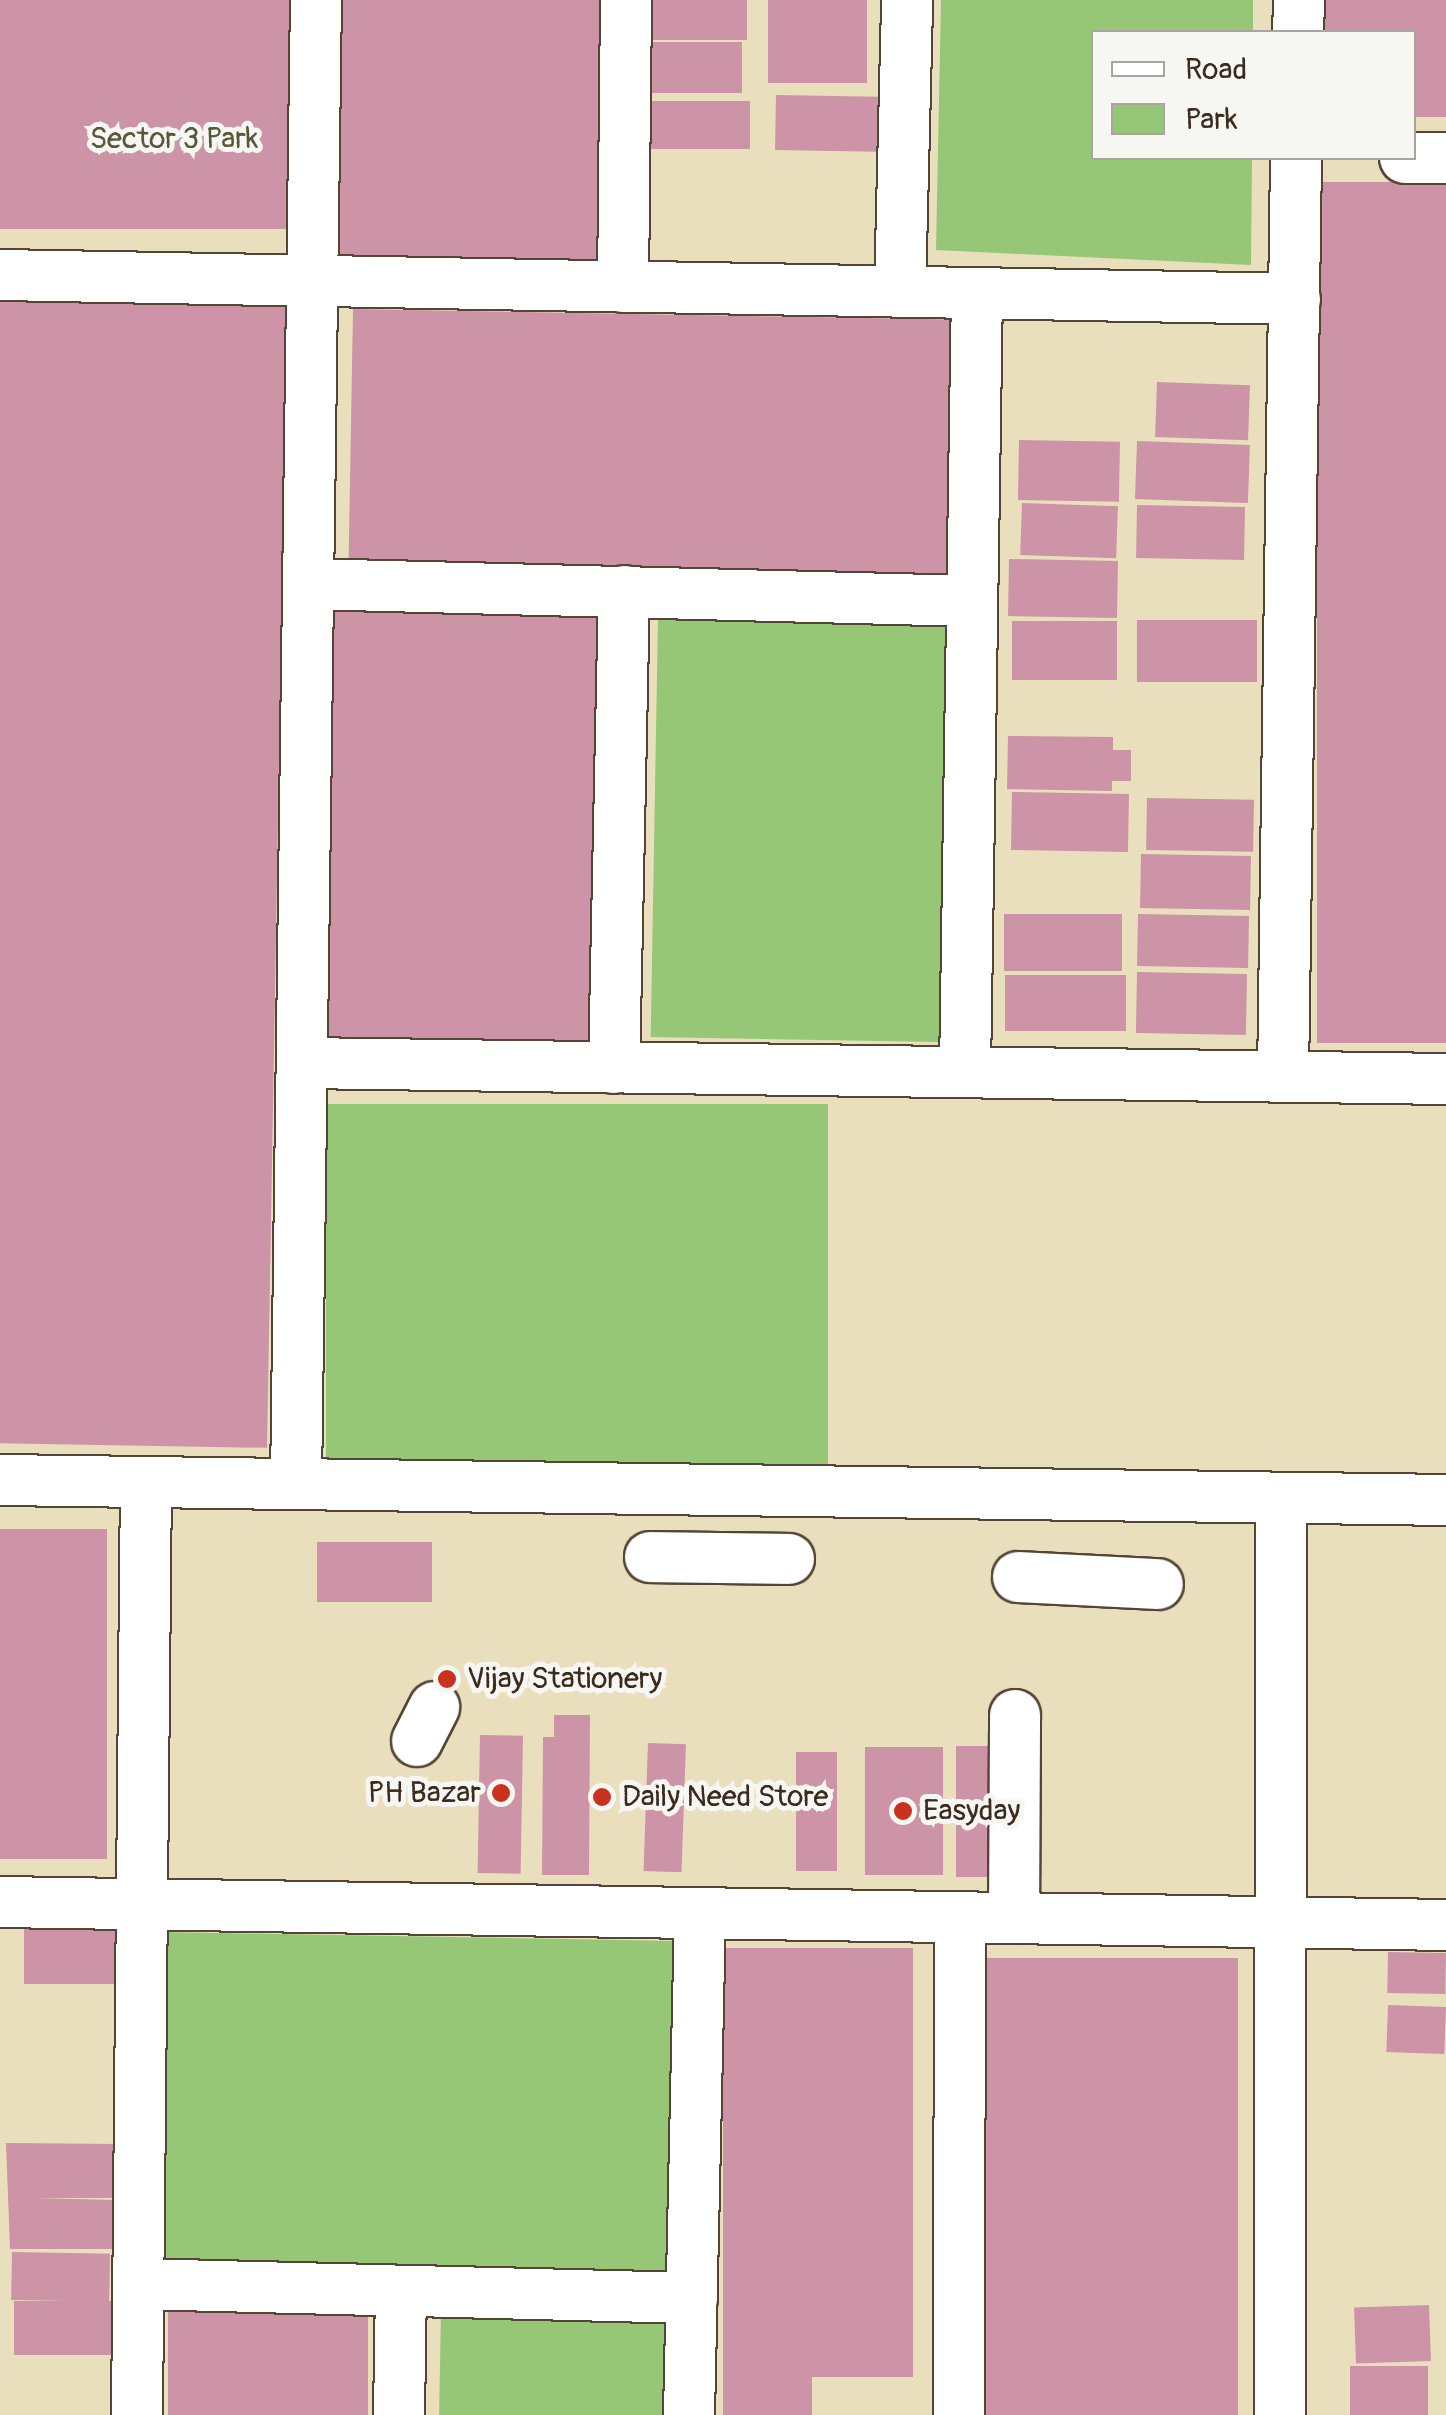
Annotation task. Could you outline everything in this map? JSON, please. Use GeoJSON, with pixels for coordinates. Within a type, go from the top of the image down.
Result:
{"type":"FeatureCollection","features":[{"type":"Feature","properties":{"kind":"street"},"geometry":{"type":"LineString","coordinates":[[296,1484],[316,0]]}},
{"type":"Feature","properties":{"kind":"street"},"geometry":{"type":"LineString","coordinates":[[623,287],[626,0]]}},
{"type":"Feature","properties":{"kind":"street"},"geometry":{"type":"LineString","coordinates":[[900,292],[906,0]]}},
{"type":"Feature","properties":{"kind":"street"},"geometry":{"type":"LineString","coordinates":[[1298,30],[1299,0]]}},
{"type":"Feature","properties":{"kind":"street"},"geometry":{"type":"LineString","coordinates":[[1416,158],[1446,158]]}},
{"type":"Feature","properties":{"kind":"street"},"geometry":{"type":"LineString","coordinates":[[1283,1076],[1296,160]]}},
{"type":"Feature","properties":{"kind":"street"},"geometry":{"type":"LineString","coordinates":[[0,275],[1295,300]]}},
{"type":"Feature","properties":{"kind":"street"},"geometry":{"type":"LineString","coordinates":[[965,1072],[977,294]]}},
{"type":"Feature","properties":{"kind":"street"},"geometry":{"type":"LineString","coordinates":[[308,584],[972,601]]}},
{"type":"Feature","properties":{"kind":"street"},"geometry":{"type":"LineString","coordinates":[[614,1068],[624,590]]}},
{"type":"Feature","properties":{"kind":"street"},"geometry":{"type":"LineString","coordinates":[[302,1063],[1446,1079]]}},
{"type":"Feature","properties":{"kind":"street"},"geometry":{"type":"LineString","coordinates":[[0,1480],[1446,1500]]}},
{"type":"Feature","properties":{"kind":"street"},"geometry":{"type":"LineString","coordinates":[[137,2415],[146,1482]]}},
{"type":"Feature","properties":{"kind":"street"},"geometry":{"type":"LineString","coordinates":[[1280,2415],[1282,1498]]}},
{"type":"Feature","properties":{"kind":"street"},"geometry":{"type":"LineString","coordinates":[[650,1558],[789,1559]]}},
{"type":"Feature","properties":{"kind":"street"},"geometry":{"type":"LineString","coordinates":[[1018,1576],[1158,1584]]}},
{"type":"Feature","properties":{"kind":"street"},"geometry":{"type":"LineString","coordinates":[[1014,1918],[1015,1715]]}},
{"type":"Feature","properties":{"kind":"street"},"geometry":{"type":"LineString","coordinates":[[0,1902],[1446,1925]]}},
{"type":"Feature","properties":{"kind":"street"},"geometry":{"type":"LineString","coordinates":[[689,2415],[700,1913]]}},
{"type":"Feature","properties":{"kind":"street"},"geometry":{"type":"LineString","coordinates":[[958,2415],[960,1917]]}},
{"type":"Feature","properties":{"kind":"street"},"geometry":{"type":"LineString","coordinates":[[138,2284],[692,2298]]}},
{"type":"Feature","properties":{"kind":"street"},"geometry":{"type":"LineString","coordinates":[[399,2415],[401,2291]]}},
{"type":"Feature","properties":{"kind":"green space"},"geometry":{"type":"Polygon","coordinates":[[[941,0],[1253,0],[1253,30],[1091,30],[1091,160],[1252,160],[1251,265],[936,250],[941,0]]]}},
{"type":"Feature","properties":{"kind":"green space"},"geometry":{"type":"Polygon","coordinates":[[[658,617],[959,622],[952,1042],[651,1037],[658,617]]]}},
{"type":"Feature","properties":{"kind":"green space"},"geometry":{"type":"Polygon","coordinates":[[[326,1104],[828,1104],[828,1464],[326,1464],[326,1104]]]}},
{"type":"Feature","properties":{"kind":"green space"},"geometry":{"type":"Polygon","coordinates":[[[162,1932],[678,1941],[672,2276],[156,2267],[162,1932]]]}},
{"type":"Feature","properties":{"kind":"green space"},"geometry":{"type":"Polygon","coordinates":[[[441,2308],[684,2312],[682,2415],[439,2415],[441,2308]]]}},
{"type":"Feature","properties":{"kind":"building","name":"Sector 3 Park"},"geometry":{"type":"Polygon","coordinates":[[[0,0],[290,0],[290,229],[0,229],[0,0]]]}},
{"type":"Feature","properties":{"kind":"building"},"geometry":{"type":"Polygon","coordinates":[[[335,0],[604,0],[604,263],[335,263],[335,0]]]}},
{"type":"Feature","properties":{"kind":"building"},"geometry":{"type":"Polygon","coordinates":[[[649,0],[747,0],[747,40],[649,40],[649,0]]]}},
{"type":"Feature","properties":{"kind":"building"},"geometry":{"type":"Polygon","coordinates":[[[768,0],[867,0],[867,83],[768,83],[768,0]]]}},
{"type":"Feature","properties":{"kind":"building"},"geometry":{"type":"Polygon","coordinates":[[[1321,0],[1446,0],[1446,117],[1416,117],[1416,30],[1321,30],[1321,0]]]}},
{"type":"Feature","properties":{"kind":"building"},"geometry":{"type":"Polygon","coordinates":[[[650,42],[742,42],[742,93],[650,93],[650,42]]]}},
{"type":"Feature","properties":{"kind":"building"},"geometry":{"type":"Polygon","coordinates":[[[776,95],[878,97],[877,152],[775,150],[776,95]]]}},
{"type":"Feature","properties":{"kind":"building"},"geometry":{"type":"Polygon","coordinates":[[[651,101],[750,101],[750,149],[651,149],[651,101]]]}},
{"type":"Feature","properties":{"kind":"building"},"geometry":{"type":"Polygon","coordinates":[[[1317,182],[1446,182],[1446,1043],[1317,1043],[1317,182]]]}},
{"type":"Feature","properties":{"kind":"building"},"geometry":{"type":"Polygon","coordinates":[[[0,301],[287,306],[267,1448],[0,1443],[0,301]]]}},
{"type":"Feature","properties":{"kind":"building"},"geometry":{"type":"Polygon","coordinates":[[[353,309],[957,320],[952,576],[349,565],[353,309]]]}},
{"type":"Feature","properties":{"kind":"building"},"geometry":{"type":"Polygon","coordinates":[[[1157,382],[1250,385],[1248,440],[1155,437],[1157,382]]]}},
{"type":"Feature","properties":{"kind":"building"},"geometry":{"type":"Polygon","coordinates":[[[1019,440],[1120,442],[1119,502],[1018,500],[1019,440]]]}},
{"type":"Feature","properties":{"kind":"building"},"geometry":{"type":"Polygon","coordinates":[[[1137,441],[1250,445],[1248,503],[1135,499],[1137,441]]]}},
{"type":"Feature","properties":{"kind":"building"},"geometry":{"type":"Polygon","coordinates":[[[1022,503],[1118,506],[1116,558],[1020,555],[1022,503]]]}},
{"type":"Feature","properties":{"kind":"building"},"geometry":{"type":"Polygon","coordinates":[[[1137,505],[1245,507],[1244,560],[1136,558],[1137,505]]]}},
{"type":"Feature","properties":{"kind":"building"},"geometry":{"type":"Polygon","coordinates":[[[1009,559],[1118,561],[1117,618],[1008,616],[1009,559]]]}},
{"type":"Feature","properties":{"kind":"building"},"geometry":{"type":"Polygon","coordinates":[[[322,605],[603,605],[603,1042],[322,1042],[322,605]]]}},
{"type":"Feature","properties":{"kind":"building"},"geometry":{"type":"Polygon","coordinates":[[[1137,620],[1257,620],[1257,682],[1137,682],[1137,620]]]}},
{"type":"Feature","properties":{"kind":"building"},"geometry":{"type":"Polygon","coordinates":[[[1012,621],[1117,621],[1117,680],[1012,680],[1012,621]]]}},
{"type":"Feature","properties":{"kind":"building"},"geometry":{"type":"Polygon","coordinates":[[[1008,736],[1113,737],[1113,750],[1131,750],[1131,781],[1112,781],[1112,791],[1007,789],[1008,736]]]}},
{"type":"Feature","properties":{"kind":"building"},"geometry":{"type":"Polygon","coordinates":[[[1012,792],[1129,794],[1128,852],[1011,850],[1012,792]]]}},
{"type":"Feature","properties":{"kind":"building"},"geometry":{"type":"Polygon","coordinates":[[[1147,798],[1254,800],[1253,852],[1146,850],[1147,798]]]}},
{"type":"Feature","properties":{"kind":"building"},"geometry":{"type":"Polygon","coordinates":[[[1141,854],[1251,856],[1250,910],[1140,908],[1141,854]]]}},
{"type":"Feature","properties":{"kind":"building"},"geometry":{"type":"Polygon","coordinates":[[[1004,914],[1122,914],[1122,971],[1004,971],[1004,914]]]}},
{"type":"Feature","properties":{"kind":"building"},"geometry":{"type":"Polygon","coordinates":[[[1138,914],[1249,916],[1248,968],[1137,966],[1138,914]]]}},
{"type":"Feature","properties":{"kind":"building"},"geometry":{"type":"Polygon","coordinates":[[[1137,972],[1247,974],[1246,1035],[1136,1033],[1137,972]]]}},
{"type":"Feature","properties":{"kind":"building"},"geometry":{"type":"Polygon","coordinates":[[[1005,975],[1126,975],[1126,1031],[1005,1031],[1005,975]]]}},
{"type":"Feature","properties":{"kind":"building"},"geometry":{"type":"Polygon","coordinates":[[[0,1529],[107,1529],[107,1859],[0,1859],[0,1529]]]}},
{"type":"Feature","properties":{"kind":"building"},"geometry":{"type":"Polygon","coordinates":[[[317,1542],[432,1542],[432,1602],[317,1602],[317,1542]]]}},
{"type":"Feature","properties":{"kind":"building"},"geometry":{"type":"Polygon","coordinates":[[[554,1715],[590,1715],[589,1875],[542,1875],[543,1737],[554,1737],[554,1715]]]}},
{"type":"Feature","properties":{"kind":"building"},"geometry":{"type":"Polygon","coordinates":[[[480,1735],[523,1736],[521,1874],[478,1873],[480,1735]]]}},
{"type":"Feature","properties":{"kind":"building"},"geometry":{"type":"Polygon","coordinates":[[[648,1743],[686,1744],[682,1872],[644,1871],[648,1743]]]}},
{"type":"Feature","properties":{"kind":"building"},"geometry":{"type":"Polygon","coordinates":[[[956,1746],[1001,1746],[1001,1877],[956,1877],[956,1746]]]}},
{"type":"Feature","properties":{"kind":"building","name":"Easyday"},"geometry":{"type":"Polygon","coordinates":[[[865,1747],[943,1747],[943,1875],[865,1875],[865,1747]]]}},
{"type":"Feature","properties":{"kind":"building"},"geometry":{"type":"Polygon","coordinates":[[[796,1752],[837,1752],[837,1871],[796,1871],[796,1752]]]}},
{"type":"Feature","properties":{"kind":"building"},"geometry":{"type":"Polygon","coordinates":[[[24,1928],[119,1928],[119,1984],[24,1984],[24,1928]]]}},
{"type":"Feature","properties":{"kind":"building"},"geometry":{"type":"Polygon","coordinates":[[[723,1948],[913,1948],[913,2377],[812,2377],[812,2415],[723,2415],[723,1948]]]}},
{"type":"Feature","properties":{"kind":"building"},"geometry":{"type":"Polygon","coordinates":[[[1388,1952],[1446,1953],[1445,1994],[1387,1993],[1388,1952]]]}},
{"type":"Feature","properties":{"kind":"building"},"geometry":{"type":"Polygon","coordinates":[[[985,1958],[1238,1958],[1238,2415],[985,2415],[985,1958]]]}},
{"type":"Feature","properties":{"kind":"building"},"geometry":{"type":"Polygon","coordinates":[[[1388,2005],[1446,2007],[1444,2054],[1386,2052],[1388,2005]]]}},
{"type":"Feature","properties":{"kind":"building"},"geometry":{"type":"Polygon","coordinates":[[[6,2143],[117,2144],[117,2198],[36,2198],[114,2200],[114,2249],[10,2249],[6,2143]]]}},
{"type":"Feature","properties":{"kind":"building"},"geometry":{"type":"Polygon","coordinates":[[[12,2252],[110,2254],[109,2302],[11,2300],[12,2252]]]}},
{"type":"Feature","properties":{"kind":"building"},"geometry":{"type":"Polygon","coordinates":[[[14,2301],[133,2301],[133,2355],[14,2355],[14,2301]]]}},
{"type":"Feature","properties":{"kind":"building"},"geometry":{"type":"Polygon","coordinates":[[[168,2303],[368,2303],[368,2415],[168,2415],[168,2303]]]}},
{"type":"Feature","properties":{"kind":"building"},"geometry":{"type":"Polygon","coordinates":[[[1429,2305],[1431,2361],[1356,2364],[1354,2308],[1429,2305]]]}},
{"type":"Feature","properties":{"kind":"building"},"geometry":{"type":"Polygon","coordinates":[[[1350,2366],[1428,2366],[1428,2415],[1350,2415],[1350,2366]]]}},
{"type":"Feature","properties":{"kind":"place","name":"Vijay Stationery"},"geometry":{"type":"Point","coordinates":[447,1679]}},
{"type":"Feature","properties":{"kind":"place","name":"PH Bazar"},"geometry":{"type":"Point","coordinates":[501,1793]}},
{"type":"Feature","properties":{"kind":"place","name":"Daily Need Store"},"geometry":{"type":"Point","coordinates":[602,1797]}},
{"type":"Feature","properties":{"kind":"place","name":"Easyday"},"geometry":{"type":"Point","coordinates":[903,1811]}}]}
